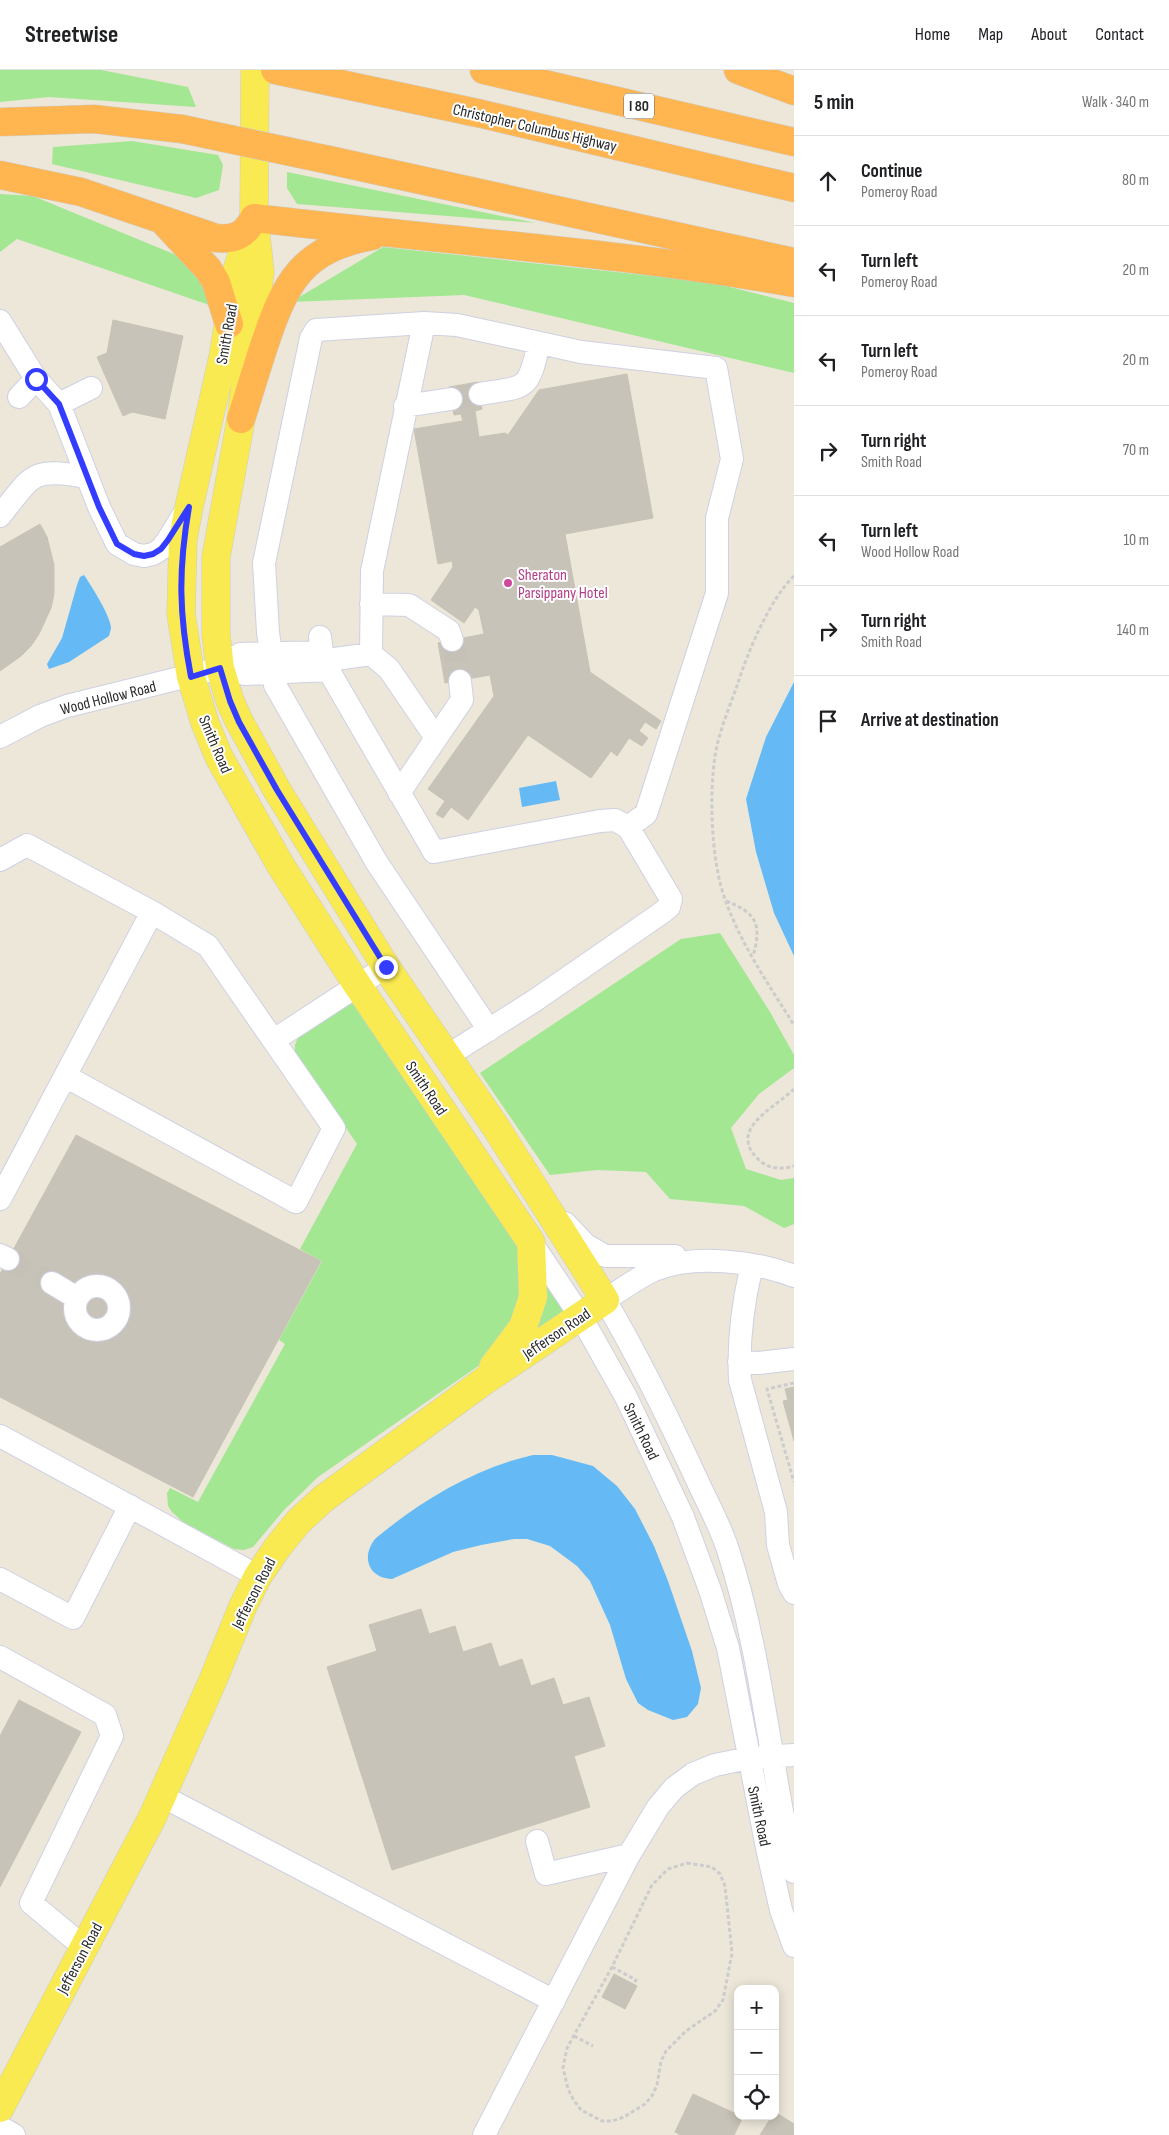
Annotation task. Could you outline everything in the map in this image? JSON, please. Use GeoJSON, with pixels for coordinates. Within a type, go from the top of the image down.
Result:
{"type":"FeatureCollection","features":[{"type":"Feature","properties":{"kind":"highway","name":"Christopher Columbus Highway"},"geometry":{"type":"LineString","coordinates":[[275,70],[482,114],[794,188]]}},
{"type":"Feature","properties":{"kind":"highway","name":"I 80"},"geometry":{"type":"LineString","coordinates":[[484,70],[794,142]]}},
{"type":"Feature","properties":{"kind":"highway"},"geometry":{"type":"LineString","coordinates":[[738,70],[794,91]]}},
{"type":"Feature","properties":{"kind":"highway"},"geometry":{"type":"LineString","coordinates":[[787,70],[794,73]]}},
{"type":"Feature","properties":{"kind":"highway"},"geometry":{"type":"LineString","coordinates":[[0,122],[94,119],[182,129],[794,262]]}},
{"type":"Feature","properties":{"kind":"highway"},"geometry":{"type":"LineString","coordinates":[[0,174],[81,192],[223,239],[240,236],[249,227],[254,218],[693,267],[794,283]]}},
{"type":"Feature","properties":{"kind":"highway"},"geometry":{"type":"LineString","coordinates":[[164,221],[208,269],[216,282],[229,324]]}},
{"type":"Feature","properties":{"kind":"highway"},"geometry":{"type":"LineString","coordinates":[[241,419],[276,310],[296,276],[316,257],[335,246],[350,240],[396,233]]}},
{"type":"Feature","properties":{"kind":"main road","name":"Smith Road"},"geometry":{"type":"LineString","coordinates":[[255,70],[254,218],[260,272],[241,419],[216,557],[216,635],[220,668],[230,701],[239,722],[277,790],[386,967],[543,1201],[605,1300]]}},
{"type":"Feature","properties":{"kind":"main road","name":"Smith Road"},"geometry":{"type":"LineString","coordinates":[[254,218],[237,270],[229,324],[189,507],[184,539],[180,598],[184,639],[191,677],[205,723],[219,757],[281,866],[358,986],[531,1242]]}},
{"type":"Feature","properties":{"kind":"main road"},"geometry":{"type":"LineString","coordinates":[[484,1381],[523,1327],[533,1297],[531,1242]]}},
{"type":"Feature","properties":{"kind":"main road","name":"Jefferson Road"},"geometry":{"type":"LineString","coordinates":[[0,2108],[85,1948],[162,1796],[213,1680],[242,1606],[258,1576],[277,1548],[298,1522],[323,1499],[484,1381],[605,1300]]}},
{"type":"Feature","properties":{"kind":"street"},"geometry":{"type":"LineString","coordinates":[[0,321],[36,379],[59,404],[87,477],[117,544],[134,554],[144,556],[161,549],[189,507]]}},
{"type":"Feature","properties":{"kind":"street"},"geometry":{"type":"LineString","coordinates":[[372,654],[372,571],[405,406],[424,323]]}},
{"type":"Feature","properties":{"kind":"street"},"geometry":{"type":"LineString","coordinates":[[489,1030],[377,863],[275,685],[264,563],[312,333],[322,328],[424,323],[457,325],[581,352],[716,368],[732,459],[717,518],[717,593],[646,814],[628,827]]}},
{"type":"Feature","properties":{"kind":"street"},"geometry":{"type":"LineString","coordinates":[[480,394],[520,387],[527,381],[532,373],[539,343]]}},
{"type":"Feature","properties":{"kind":"street"},"geometry":{"type":"LineString","coordinates":[[19,397],[36,379]]}},
{"type":"Feature","properties":{"kind":"street"},"geometry":{"type":"LineString","coordinates":[[59,404],[91,388]]}},
{"type":"Feature","properties":{"kind":"street"},"geometry":{"type":"LineString","coordinates":[[405,406],[452,399]]}},
{"type":"Feature","properties":{"kind":"street"},"geometry":{"type":"LineString","coordinates":[[0,516],[28,480],[39,473],[62,473],[87,477]]}},
{"type":"Feature","properties":{"kind":"street"},"geometry":{"type":"LineString","coordinates":[[371,604],[409,604],[449,631],[452,640]]}},
{"type":"Feature","properties":{"kind":"street"},"geometry":{"type":"LineString","coordinates":[[220,668],[245,674],[272,663],[325,655],[372,654],[389,670],[436,738]]}},
{"type":"Feature","properties":{"kind":"street"},"geometry":{"type":"LineString","coordinates":[[325,655],[399,793],[434,852],[615,820],[628,827],[672,899],[669,907],[489,1030],[481,1033],[447,1056]]}},
{"type":"Feature","properties":{"kind":"street","name":"Wood Hollow Road"},"geometry":{"type":"LineString","coordinates":[[0,737],[40,716],[67,706],[191,677],[220,668]]}},
{"type":"Feature","properties":{"kind":"street"},"geometry":{"type":"LineString","coordinates":[[399,793],[462,700],[460,681]]}},
{"type":"Feature","properties":{"kind":"street"},"geometry":{"type":"LineString","coordinates":[[0,860],[27,845],[186,930],[208,946],[334,1128],[296,1202],[65,1076]]}},
{"type":"Feature","properties":{"kind":"street"},"geometry":{"type":"LineString","coordinates":[[1,1195],[152,912]]}},
{"type":"Feature","properties":{"kind":"street"},"geometry":{"type":"LineString","coordinates":[[274,1040],[386,967]]}},
{"type":"Feature","properties":{"kind":"street"},"geometry":{"type":"LineString","coordinates":[[543,1201],[586,1245],[605,1256],[707,1256],[728,1262]]}},
{"type":"Feature","properties":{"kind":"street","name":"Smith Road"},"geometry":{"type":"LineString","coordinates":[[531,1242],[581,1317],[626,1397],[683,1517],[710,1590],[728,1648],[749,1758],[782,1910],[794,1946]]}},
{"type":"Feature","properties":{"kind":"street","name":"Jefferson Road"},"geometry":{"type":"LineString","coordinates":[[605,1300],[655,1270],[676,1264],[728,1262],[752,1264],[794,1276]]}},
{"type":"Feature","properties":{"kind":"street"},"geometry":{"type":"LineString","coordinates":[[752,1264],[746,1294],[739,1362],[740,1380],[776,1512],[778,1545],[788,1584],[794,1592]]}},
{"type":"Feature","properties":{"kind":"street"},"geometry":{"type":"LineString","coordinates":[[52,1284],[77,1298]]}},
{"type":"Feature","properties":{"kind":"street","name":"Smith Road"},"geometry":{"type":"LineString","coordinates":[[605,1300],[656,1392],[716,1517],[728,1549],[784,1756],[794,1872]]}},
{"type":"Feature","properties":{"kind":"street"},"geometry":{"type":"LineString","coordinates":[[739,1362],[759,1363],[794,1359]]}},
{"type":"Feature","properties":{"kind":"street"},"geometry":{"type":"LineString","coordinates":[[0,1436],[258,1576]]}},
{"type":"Feature","properties":{"kind":"street"},"geometry":{"type":"LineString","coordinates":[[0,1579],[73,1618],[130,1506]]}},
{"type":"Feature","properties":{"kind":"street"},"geometry":{"type":"LineString","coordinates":[[776,1512],[794,1532]]}},
{"type":"Feature","properties":{"kind":"street"},"geometry":{"type":"LineString","coordinates":[[0,1657],[105,1715],[112,1736],[31,1903],[85,1948]]}},
{"type":"Feature","properties":{"kind":"street"},"geometry":{"type":"LineString","coordinates":[[484,2135],[629,1855],[658,1807],[674,1788],[693,1774],[715,1765],[749,1758],[784,1756]]}},
{"type":"Feature","properties":{"kind":"street"},"geometry":{"type":"LineString","coordinates":[[162,1796],[554,2001]]}},
{"type":"Feature","properties":{"kind":"street"},"geometry":{"type":"LineString","coordinates":[[537,1841],[546,1874],[629,1855]]}},
{"type":"Feature","properties":{"kind":"street"},"geometry":{"type":"LineString","coordinates":[[0,2128],[14,2135]]}},
{"type":"Feature","properties":{"kind":"path"},"geometry":{"type":"LineString","coordinates":[[794,576],[772,604],[743,668],[716,755],[714,845],[717,872],[725,901],[743,941],[794,1025]]}},
{"type":"Feature","properties":{"kind":"path"},"geometry":{"type":"LineString","coordinates":[[725,901],[750,914],[754,920],[758,934],[753,956]]}},
{"type":"Feature","properties":{"kind":"path"},"geometry":{"type":"LineString","coordinates":[[794,1089],[770,1108],[749,1129],[747,1140],[754,1156],[765,1166],[781,1169],[794,1166]]}},
{"type":"Feature","properties":{"kind":"path"},"geometry":{"type":"LineString","coordinates":[[794,1383],[767,1389],[794,1482]]}},
{"type":"Feature","properties":{"kind":"path"},"geometry":{"type":"LineString","coordinates":[[687,1863],[712,1867],[720,1874],[725,1886],[732,1953],[723,2000],[714,2011],[686,2031],[666,2050],[661,2061],[657,2085],[648,2100],[634,2112],[612,2122],[602,2122],[581,2110],[568,2089],[563,2068],[567,2048],[612,1967],[652,1885],[668,1869],[687,1863]]}},
{"type":"Feature","properties":{"kind":"path"},"geometry":{"type":"LineString","coordinates":[[612,1967],[636,1980],[633,1984]]}},
{"type":"Feature","properties":{"kind":"path"},"geometry":{"type":"LineString","coordinates":[[574,2036],[593,2046]]}},
{"type":"Feature","properties":{"kind":"green space"},"geometry":{"type":"Polygon","coordinates":[[[0,70],[101,70],[188,87],[196,107],[49,97],[0,102],[0,70]]]}},
{"type":"Feature","properties":{"kind":"green space"},"geometry":{"type":"Polygon","coordinates":[[[132,141],[218,155],[223,165],[219,190],[196,198],[52,164],[53,147],[132,141]]]}},
{"type":"Feature","properties":{"kind":"green space"},"geometry":{"type":"Polygon","coordinates":[[[287,172],[536,223],[297,204],[287,188],[287,172]]]}},
{"type":"Feature","properties":{"kind":"green space"},"geometry":{"type":"Polygon","coordinates":[[[0,194],[33,196],[186,259],[215,307],[17,239],[0,252],[0,194]]]}},
{"type":"Feature","properties":{"kind":"green space"},"geometry":{"type":"Polygon","coordinates":[[[383,247],[710,282],[794,303],[794,373],[464,295],[291,302],[383,247]]]}},
{"type":"Feature","properties":{"kind":"green space"},"geometry":{"type":"Polygon","coordinates":[[[720,933],[770,1012],[794,1055],[794,1068],[759,1094],[731,1128],[746,1169],[781,1180],[794,1178],[794,1224],[784,1228],[744,1206],[670,1199],[646,1172],[597,1170],[550,1175],[480,1073],[681,939],[720,933]]]}},
{"type":"Feature","properties":{"kind":"green space"},"geometry":{"type":"Polygon","coordinates":[[[346,1005],[358,1006],[487,1192],[519,1249],[523,1276],[516,1317],[484,1362],[318,1477],[284,1510],[253,1547],[244,1550],[234,1549],[183,1522],[168,1506],[167,1493],[170,1488],[198,1502],[285,1344],[279,1340],[322,1261],[300,1249],[357,1144],[295,1053],[295,1045],[298,1037],[346,1005]]]}},
{"type":"Feature","properties":{"kind":"green space"},"geometry":{"type":"Polygon","coordinates":[[[541,1277],[565,1307],[563,1311],[530,1334],[541,1277]]]}},
{"type":"Feature","properties":{"kind":"water"},"geometry":{"type":"Polygon","coordinates":[[[84,575],[108,616],[111,628],[109,636],[69,662],[49,669],[47,664],[62,638],[77,585],[80,577],[84,575]]]}},
{"type":"Feature","properties":{"kind":"water"},"geometry":{"type":"Polygon","coordinates":[[[794,682],[794,956],[774,913],[756,852],[746,799],[766,737],[794,682]]]}},
{"type":"Feature","properties":{"kind":"water"},"geometry":{"type":"Polygon","coordinates":[[[556,781],[560,800],[522,807],[519,788],[556,781]]]}},
{"type":"Feature","properties":{"kind":"water"},"geometry":{"type":"Polygon","coordinates":[[[533,1455],[552,1455],[593,1466],[617,1486],[635,1509],[654,1546],[692,1651],[701,1688],[698,1704],[687,1717],[673,1720],[648,1710],[638,1703],[626,1679],[610,1625],[590,1581],[577,1566],[550,1546],[527,1539],[514,1539],[481,1545],[453,1552],[392,1579],[377,1575],[369,1565],[369,1551],[376,1538],[431,1498],[490,1468],[533,1455]]]}},
{"type":"Feature","properties":{"kind":"building"},"geometry":{"type":"Polygon","coordinates":[[[113,320],[183,336],[165,419],[132,412],[123,416],[97,357],[107,353],[113,320]]]}},
{"type":"Feature","properties":{"kind":"building","name":"Sheraton Parsippany Hotel"},"geometry":{"type":"Polygon","coordinates":[[[627,374],[653,518],[565,534],[590,672],[661,721],[656,729],[645,722],[639,731],[648,738],[642,746],[629,738],[617,756],[611,751],[591,778],[528,735],[468,820],[451,807],[443,818],[436,814],[445,801],[428,789],[494,696],[490,675],[445,683],[438,643],[484,634],[479,610],[475,607],[464,623],[431,600],[453,567],[452,561],[438,564],[414,429],[463,421],[461,414],[454,415],[449,387],[478,382],[482,409],[475,411],[479,437],[505,433],[508,435],[539,390],[627,374]]]}},
{"type":"Feature","properties":{"kind":"building"},"geometry":{"type":"Polygon","coordinates":[[[40,524],[47,537],[54,565],[54,594],[51,608],[31,646],[21,656],[0,671],[0,547],[40,524]]]}},
{"type":"Feature","properties":{"kind":"building"},"geometry":{"type":"Polygon","coordinates":[[[76,1135],[321,1261],[193,1497],[0,1397],[0,1274],[76,1135]]]}},
{"type":"Feature","properties":{"kind":"building"},"geometry":{"type":"Polygon","coordinates":[[[794,1387],[794,1441],[783,1401],[788,1400],[785,1389],[794,1387]]]}},
{"type":"Feature","properties":{"kind":"building"},"geometry":{"type":"Polygon","coordinates":[[[421,1609],[429,1634],[455,1626],[463,1652],[491,1643],[499,1667],[522,1659],[531,1686],[554,1678],[563,1705],[589,1697],[605,1746],[574,1756],[590,1807],[392,1870],[327,1667],[377,1651],[369,1625],[421,1609]]]}},
{"type":"Feature","properties":{"kind":"building"},"geometry":{"type":"Polygon","coordinates":[[[19,1700],[81,1732],[0,1887],[0,1736],[19,1700]]]}},
{"type":"Feature","properties":{"kind":"building"},"geometry":{"type":"Polygon","coordinates":[[[614,1974],[637,1986],[625,2009],[602,1997],[614,1974]]]}},
{"type":"Feature","properties":{"kind":"building"},"geometry":{"type":"Polygon","coordinates":[[[693,2094],[734,2113],[734,2120],[742,2120],[734,2135],[681,2135],[675,2132],[693,2094]]]}},
{"type":"Feature","properties":{"kind":"building"},"geometry":{"type":"Polygon","coordinates":[[[779,2115],[794,2124],[794,2135],[760,2135],[769,2120],[779,2120],[779,2115]]]}},
{"type":"Feature","properties":{"kind":"tunnel"},"geometry":{"type":"LineString","coordinates":[[451,399],[480,394]]}},
{"type":"Feature","properties":{"kind":"tunnel"},"geometry":{"type":"LineString","coordinates":[[452,640],[460,681]]}},
{"type":"Feature","properties":{"kind":"tunnel"},"geometry":{"type":"LineString","coordinates":[[8,1259],[52,1283]]}},
{"type":"Feature","properties":{"kind":"place","name":"Sheraton Parsippany Hotel"},"geometry":{"type":"Point","coordinates":[508,583]}},
{"type":"Feature","properties":{"kind":"route"},"geometry":{"type":"LineString","coordinates":[[36,379],[59,404],[99,507],[117,544],[134,554],[144,556],[153,554],[161,549],[168,540],[189,507],[181,567],[180,598],[184,639],[191,677],[220,668],[230,701],[239,722],[277,790],[386,967]]}}]}
